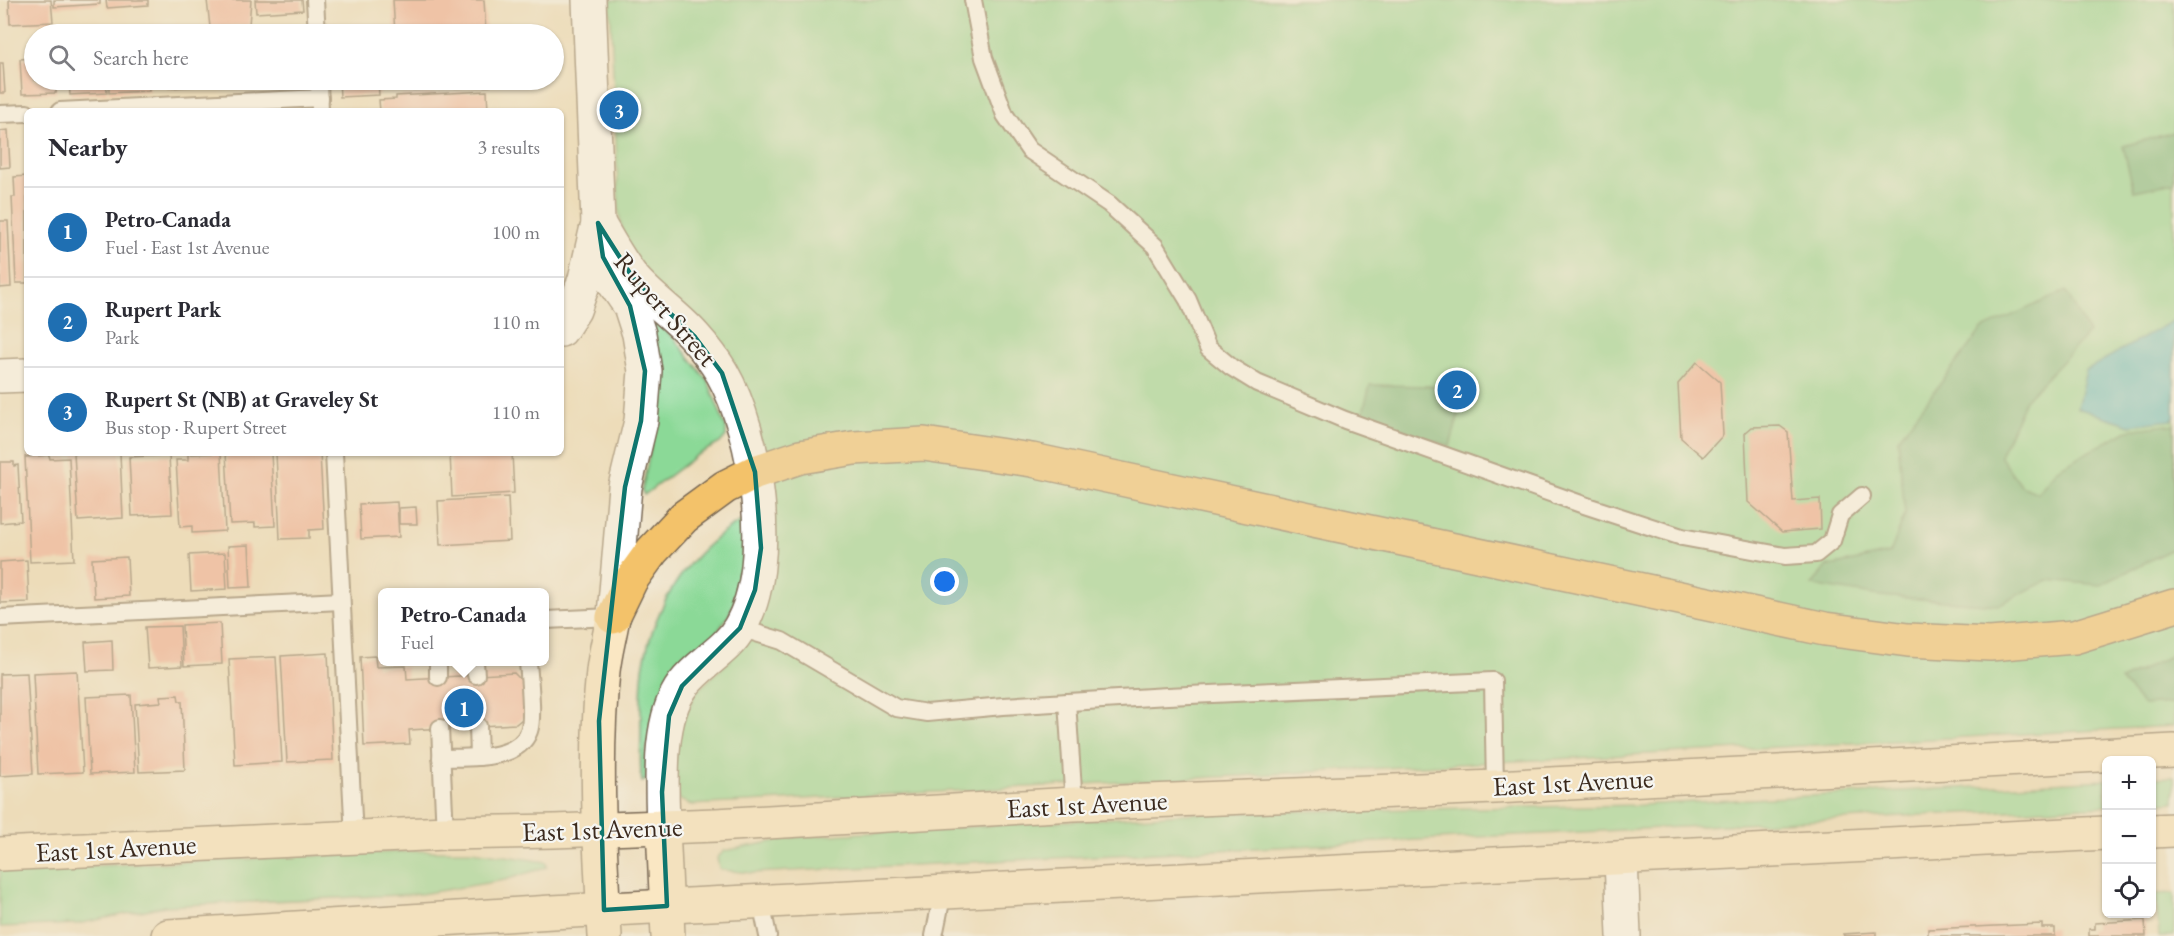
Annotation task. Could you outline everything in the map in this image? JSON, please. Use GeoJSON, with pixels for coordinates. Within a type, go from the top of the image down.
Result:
{"type":"FeatureCollection","features":[{"type":"Feature","properties":{"kind":"highway"},"geometry":{"type":"LineString","coordinates":[[613,617],[631,580],[652,551],[684,517],[724,487],[755,472],[800,457],[843,450],[924,444],[1032,460],[1814,627],[1908,640],[1990,644],[2074,637],[2174,606]]}},
{"type":"Feature","properties":{"kind":"main road","name":"Rupert Street"},"geometry":{"type":"LineString","coordinates":[[604,923],[598,782],[599,721],[603,668],[613,617]]}},
{"type":"Feature","properties":{"kind":"main road","name":"East 1st Avenue"},"geometry":{"type":"LineString","coordinates":[[0,854],[446,833],[600,830],[1074,804],[1495,787],[2174,751]]}},
{"type":"Feature","properties":{"kind":"main road","name":"Rupert Street"},"geometry":{"type":"LineString","coordinates":[[663,827],[668,921]]}},
{"type":"Feature","properties":{"kind":"main road"},"geometry":{"type":"LineString","coordinates":[[2156,831],[2174,830]]}},
{"type":"Feature","properties":{"kind":"main road"},"geometry":{"type":"LineString","coordinates":[[168,936],[668,921],[761,902],[2102,833]]}},
{"type":"Feature","properties":{"kind":"street","name":"Rupert Street"},"geometry":{"type":"LineString","coordinates":[[590,0],[598,224],[603,257],[612,280],[630,306],[639,334],[645,371],[641,421],[625,487],[613,617]]}},
{"type":"Feature","properties":{"kind":"street","name":"Rupert Street"},"geometry":{"type":"LineString","coordinates":[[598,224],[614,252],[633,278],[695,337],[722,373],[739,413],[755,472],[761,548],[756,590],[740,628],[682,686],[669,716],[663,746],[663,827]]}},
{"type":"Feature","properties":{"kind":"street"},"geometry":{"type":"LineString","coordinates":[[564,325],[574,310],[585,279],[598,224]]}},
{"type":"Feature","properties":{"kind":"street"},"geometry":{"type":"LineString","coordinates":[[0,376],[24,375]]}},
{"type":"Feature","properties":{"kind":"street"},"geometry":{"type":"LineString","coordinates":[[1621,858],[1624,936]]}},
{"type":"Feature","properties":{"kind":"lane"},"geometry":{"type":"LineString","coordinates":[[315,0],[316,24]]}},
{"type":"Feature","properties":{"kind":"lane"},"geometry":{"type":"LineString","coordinates":[[973,0],[984,58],[1005,115],[1029,150],[1109,204],[1155,246],[1188,300],[1208,348],[1231,367],[1257,383],[1345,420],[1682,537],[1785,556],[1816,554],[1832,541],[1839,515],[1862,496]]}},
{"type":"Feature","properties":{"kind":"lane"},"geometry":{"type":"LineString","coordinates":[[171,108],[320,104]]}},
{"type":"Feature","properties":{"kind":"lane"},"geometry":{"type":"LineString","coordinates":[[0,114],[24,113]]}},
{"type":"Feature","properties":{"kind":"lane"},"geometry":{"type":"LineString","coordinates":[[334,456],[354,837]]}},
{"type":"Feature","properties":{"kind":"lane"},"geometry":{"type":"LineString","coordinates":[[0,618],[341,601]]}},
{"type":"Feature","properties":{"kind":"lane"},"geometry":{"type":"LineString","coordinates":[[549,620],[613,617]]}},
{"type":"Feature","properties":{"kind":"lane"},"geometry":{"type":"LineString","coordinates":[[740,628],[782,641],[896,708],[927,713],[1067,702],[1493,681],[1495,787]]}},
{"type":"Feature","properties":{"kind":"lane"},"geometry":{"type":"LineString","coordinates":[[441,758],[479,757],[510,752],[521,745],[529,731],[528,666]]}},
{"type":"Feature","properties":{"kind":"lane"},"geometry":{"type":"LineString","coordinates":[[1067,702],[1074,804]]}},
{"type":"Feature","properties":{"kind":"lane"},"geometry":{"type":"LineString","coordinates":[[478,726],[479,757]]}},
{"type":"Feature","properties":{"kind":"lane"},"geometry":{"type":"LineString","coordinates":[[440,728],[446,833]]}},
{"type":"Feature","properties":{"kind":"lane"},"geometry":{"type":"LineString","coordinates":[[934,936],[943,892]]}},
{"type":"Feature","properties":{"kind":"lane"},"geometry":{"type":"LineString","coordinates":[[761,902],[768,936]]}},
{"type":"Feature","properties":{"kind":"highlighted area"},"geometry":{"type":"Polygon","coordinates":[[[598,223],[633,278],[695,337],[722,373],[755,472],[761,548],[755,590],[740,628],[682,686],[669,716],[662,792],[667,906],[604,910],[599,721],[625,487],[641,421],[645,371],[630,306],[603,257],[598,223]]]}},
{"type":"Feature","properties":{"kind":"green space"},"geometry":{"type":"Polygon","coordinates":[[[610,0],[2174,0],[2174,726],[691,805],[680,800],[673,786],[677,733],[696,692],[729,661],[766,462],[624,239],[619,213],[610,0]]]}},
{"type":"Feature","properties":{"kind":"green space"},"geometry":{"type":"Polygon","coordinates":[[[2174,132],[2174,183],[2134,191],[2123,146],[2174,132]]]}},
{"type":"Feature","properties":{"kind":"green space"},"geometry":{"type":"Polygon","coordinates":[[[2066,291],[2089,333],[2025,400],[2000,456],[2021,486],[2038,493],[2057,469],[2128,430],[2174,424],[2174,548],[2101,585],[2048,580],[1998,605],[1880,596],[1812,585],[1826,567],[1890,553],[1905,515],[1898,439],[1982,329],[2066,291]]]}},
{"type":"Feature","properties":{"kind":"green space"},"geometry":{"type":"Polygon","coordinates":[[[652,320],[674,338],[708,381],[726,428],[726,436],[720,443],[697,455],[644,495],[642,490],[655,427],[652,320]]]}},
{"type":"Feature","properties":{"kind":"green space"},"geometry":{"type":"Polygon","coordinates":[[[1370,385],[1433,386],[1462,403],[1450,446],[1362,416],[1370,385]]]}},
{"type":"Feature","properties":{"kind":"green space"},"geometry":{"type":"Polygon","coordinates":[[[741,521],[743,523],[743,578],[729,615],[650,731],[646,753],[646,780],[642,782],[640,763],[642,680],[649,641],[656,621],[666,600],[690,564],[722,533],[741,521]]]}},
{"type":"Feature","properties":{"kind":"green space"},"geometry":{"type":"Polygon","coordinates":[[[2174,654],[2174,703],[2143,705],[2121,680],[2174,654]]]}},
{"type":"Feature","properties":{"kind":"green space"},"geometry":{"type":"Polygon","coordinates":[[[2174,777],[2174,802],[2156,804],[2156,778],[2174,777]]]}},
{"type":"Feature","properties":{"kind":"green space"},"geometry":{"type":"Polygon","coordinates":[[[2102,780],[2102,806],[752,873],[722,870],[719,868],[717,858],[724,851],[796,837],[1202,813],[1640,805],[2102,780]]]}},
{"type":"Feature","properties":{"kind":"green space"},"geometry":{"type":"Polygon","coordinates":[[[422,851],[473,851],[546,862],[547,867],[505,880],[421,894],[165,906],[77,924],[0,927],[0,870],[422,851]]]}},
{"type":"Feature","properties":{"kind":"green space"},"geometry":{"type":"Polygon","coordinates":[[[2174,893],[2174,936],[2159,936],[2156,894],[2174,893]]]}},
{"type":"Feature","properties":{"kind":"water"},"geometry":{"type":"Polygon","coordinates":[[[2174,320],[2174,417],[2172,420],[2130,425],[2077,408],[2086,370],[2174,320]]]}},
{"type":"Feature","properties":{"kind":"building"},"geometry":{"type":"Polygon","coordinates":[[[9,0],[51,0],[53,22],[10,24],[9,0]]]}},
{"type":"Feature","properties":{"kind":"building"},"geometry":{"type":"Polygon","coordinates":[[[54,0],[100,0],[100,4],[54,7],[54,0]]]}},
{"type":"Feature","properties":{"kind":"building"},"geometry":{"type":"Polygon","coordinates":[[[106,0],[148,0],[148,5],[107,8],[106,0]]]}},
{"type":"Feature","properties":{"kind":"building"},"geometry":{"type":"Polygon","coordinates":[[[207,0],[251,0],[249,24],[210,24],[207,0]]]}},
{"type":"Feature","properties":{"kind":"building"},"geometry":{"type":"Polygon","coordinates":[[[255,0],[302,0],[303,10],[256,13],[255,0]]]}},
{"type":"Feature","properties":{"kind":"building"},"geometry":{"type":"Polygon","coordinates":[[[393,0],[484,0],[485,24],[394,24],[393,0]]]}},
{"type":"Feature","properties":{"kind":"building"},"geometry":{"type":"Polygon","coordinates":[[[20,59],[24,59],[24,90],[56,90],[56,93],[22,94],[20,59]]]}},
{"type":"Feature","properties":{"kind":"building"},"geometry":{"type":"Polygon","coordinates":[[[0,63],[3,63],[5,93],[0,93],[0,63]]]}},
{"type":"Feature","properties":{"kind":"building"},"geometry":{"type":"Polygon","coordinates":[[[70,90],[107,90],[107,93],[70,95],[70,90]]]}},
{"type":"Feature","properties":{"kind":"building"},"geometry":{"type":"Polygon","coordinates":[[[109,90],[149,91],[109,93],[109,90]]]}},
{"type":"Feature","properties":{"kind":"building"},"geometry":{"type":"Polygon","coordinates":[[[340,90],[379,90],[379,95],[340,97],[340,90]]]}},
{"type":"Feature","properties":{"kind":"building"},"geometry":{"type":"Polygon","coordinates":[[[487,91],[488,108],[380,108],[379,100],[396,99],[396,96],[487,91]]]}},
{"type":"Feature","properties":{"kind":"building"},"geometry":{"type":"Polygon","coordinates":[[[8,130],[10,167],[0,168],[0,131],[8,130]]]}},
{"type":"Feature","properties":{"kind":"building"},"geometry":{"type":"Polygon","coordinates":[[[24,176],[24,283],[16,283],[12,197],[15,197],[14,177],[24,176]]]}},
{"type":"Feature","properties":{"kind":"building"},"geometry":{"type":"Polygon","coordinates":[[[0,221],[8,221],[11,287],[0,288],[0,221]]]}},
{"type":"Feature","properties":{"kind":"building"},"geometry":{"type":"Polygon","coordinates":[[[1697,362],[1720,382],[1723,435],[1703,457],[1681,438],[1678,384],[1697,362]]]}},
{"type":"Feature","properties":{"kind":"building"},"geometry":{"type":"Polygon","coordinates":[[[1780,426],[1788,432],[1793,501],[1820,499],[1821,529],[1782,532],[1748,502],[1745,433],[1752,427],[1780,426]]]}},
{"type":"Feature","properties":{"kind":"building"},"geometry":{"type":"Polygon","coordinates":[[[74,456],[120,456],[123,518],[78,521],[74,456]]]}},
{"type":"Feature","properties":{"kind":"building"},"geometry":{"type":"Polygon","coordinates":[[[169,456],[172,514],[132,516],[129,457],[169,456]]]}},
{"type":"Feature","properties":{"kind":"building"},"geometry":{"type":"Polygon","coordinates":[[[188,456],[221,456],[225,531],[192,533],[192,526],[180,527],[176,460],[188,460],[188,456]]]}},
{"type":"Feature","properties":{"kind":"building"},"geometry":{"type":"Polygon","coordinates":[[[226,456],[271,456],[275,526],[255,527],[255,523],[230,524],[226,456]]]}},
{"type":"Feature","properties":{"kind":"building"},"geometry":{"type":"Polygon","coordinates":[[[276,456],[320,456],[324,529],[309,530],[309,538],[280,539],[276,456]]]}},
{"type":"Feature","properties":{"kind":"building"},"geometry":{"type":"Polygon","coordinates":[[[450,456],[512,456],[514,493],[452,497],[450,456]]]}},
{"type":"Feature","properties":{"kind":"building"},"geometry":{"type":"Polygon","coordinates":[[[25,457],[69,458],[74,560],[30,562],[25,457]]]}},
{"type":"Feature","properties":{"kind":"building"},"geometry":{"type":"Polygon","coordinates":[[[0,462],[14,462],[14,466],[18,465],[21,521],[0,523],[0,462]]]}},
{"type":"Feature","properties":{"kind":"building"},"geometry":{"type":"Polygon","coordinates":[[[508,497],[510,541],[440,545],[438,501],[508,497]]]}},
{"type":"Feature","properties":{"kind":"building"},"geometry":{"type":"Polygon","coordinates":[[[397,502],[399,537],[361,539],[359,504],[397,502]]]}},
{"type":"Feature","properties":{"kind":"building"},"geometry":{"type":"Polygon","coordinates":[[[416,507],[417,524],[399,524],[399,508],[416,507]]]}},
{"type":"Feature","properties":{"kind":"building"},"geometry":{"type":"Polygon","coordinates":[[[249,545],[251,587],[230,588],[228,546],[249,545]]]}},
{"type":"Feature","properties":{"kind":"building"},"geometry":{"type":"Polygon","coordinates":[[[225,553],[227,589],[191,591],[189,555],[225,553]]]}},
{"type":"Feature","properties":{"kind":"building"},"geometry":{"type":"Polygon","coordinates":[[[127,557],[129,596],[94,598],[92,559],[127,557]]]}},
{"type":"Feature","properties":{"kind":"building"},"geometry":{"type":"Polygon","coordinates":[[[27,560],[29,602],[0,603],[0,562],[27,560]]]}},
{"type":"Feature","properties":{"kind":"building"},"geometry":{"type":"Polygon","coordinates":[[[220,623],[222,664],[184,666],[182,625],[220,623]]]}},
{"type":"Feature","properties":{"kind":"building"},"geometry":{"type":"Polygon","coordinates":[[[180,626],[182,666],[148,668],[145,627],[180,626]]]}},
{"type":"Feature","properties":{"kind":"building"},"geometry":{"type":"Polygon","coordinates":[[[112,640],[113,670],[87,671],[85,642],[112,640]]]}},
{"type":"Feature","properties":{"kind":"building"},"geometry":{"type":"Polygon","coordinates":[[[328,653],[333,760],[287,762],[281,656],[328,653]]]}},
{"type":"Feature","properties":{"kind":"building"},"geometry":{"type":"Polygon","coordinates":[[[375,656],[376,667],[406,666],[407,679],[514,673],[523,682],[525,713],[516,724],[409,730],[410,744],[364,746],[360,657],[375,656]]]}},
{"type":"Feature","properties":{"kind":"building"},"geometry":{"type":"Polygon","coordinates":[[[276,657],[282,762],[235,765],[229,659],[276,657]]]}},
{"type":"Feature","properties":{"kind":"building"},"geometry":{"type":"Polygon","coordinates":[[[77,671],[83,772],[38,774],[33,673],[77,671]]]}},
{"type":"Feature","properties":{"kind":"building"},"geometry":{"type":"Polygon","coordinates":[[[27,673],[33,774],[0,776],[0,674],[27,673]]]}},
{"type":"Feature","properties":{"kind":"building"},"geometry":{"type":"Polygon","coordinates":[[[131,695],[135,772],[90,774],[86,697],[131,695]]]}},
{"type":"Feature","properties":{"kind":"building"},"geometry":{"type":"Polygon","coordinates":[[[178,695],[179,701],[182,701],[185,770],[139,772],[135,704],[161,702],[160,696],[178,695]]]}},
{"type":"Feature","properties":{"kind":"building"},"geometry":{"type":"Polygon","coordinates":[[[2145,920],[2146,936],[2089,936],[2089,929],[2095,929],[2095,923],[2145,920]]]}},
{"type":"Feature","properties":{"kind":"building"},"geometry":{"type":"Polygon","coordinates":[[[2042,924],[2042,928],[2055,928],[2055,936],[1928,936],[1928,929],[2042,924]]]}},
{"type":"Feature","properties":{"kind":"building"},"geometry":{"type":"Polygon","coordinates":[[[1876,932],[1876,936],[1844,936],[1843,934],[1876,932]]]}},
{"type":"Feature","properties":{"kind":"place","name":"Rupert St (NB) at Graveley St"},"geometry":{"type":"Point","coordinates":[619,110]}},
{"type":"Feature","properties":{"kind":"place","name":"Rupert Park"},"geometry":{"type":"Point","coordinates":[1457,390]}},
{"type":"Feature","properties":{"kind":"place","name":"Petro-Canada"},"geometry":{"type":"Point","coordinates":[464,708]}}]}
